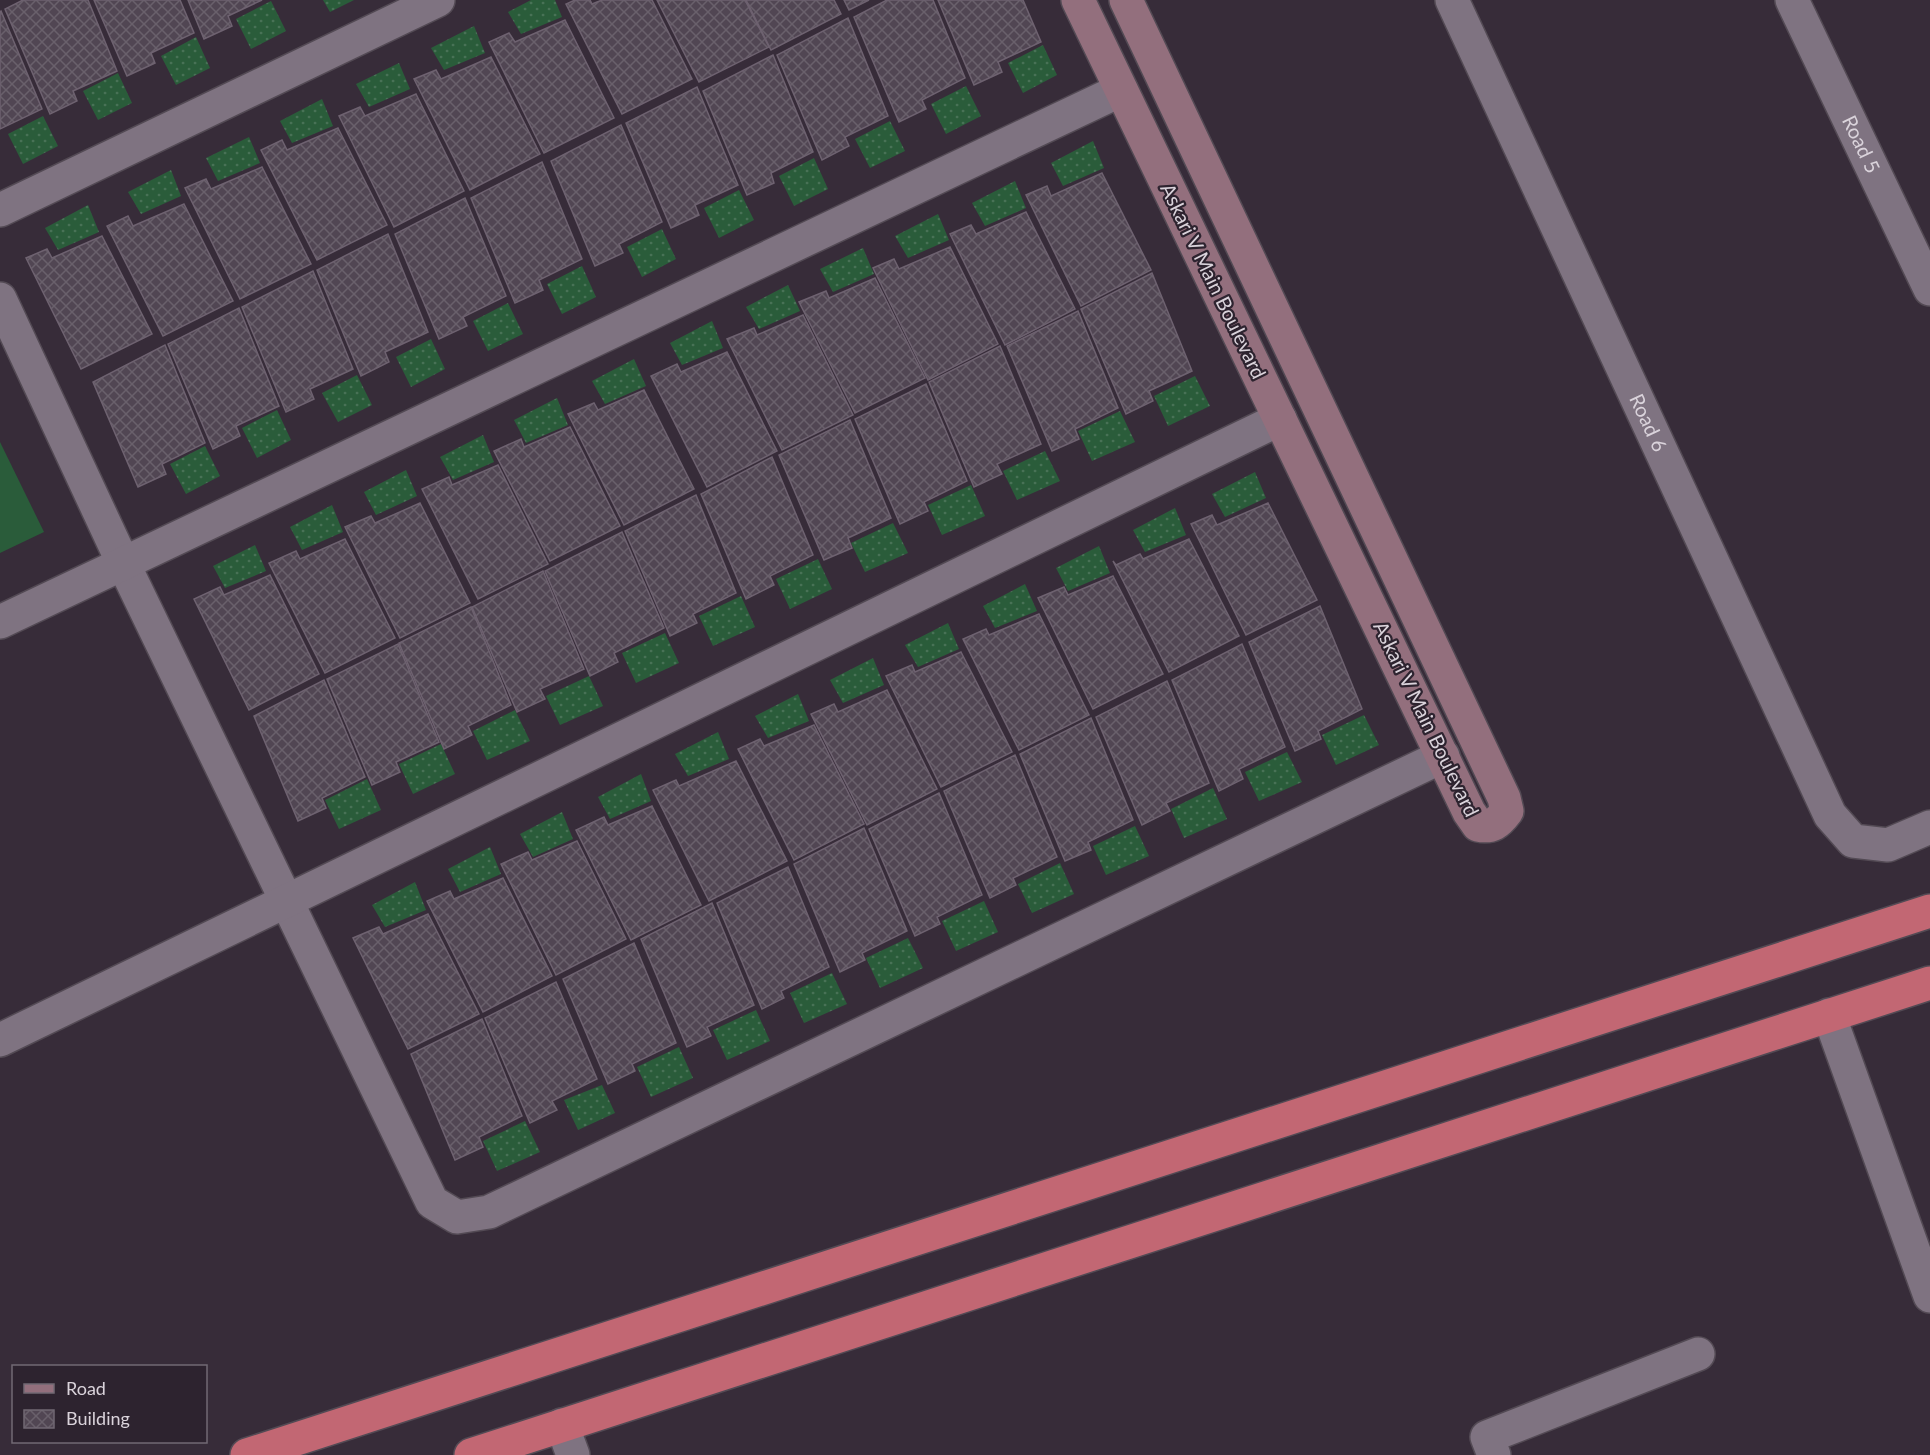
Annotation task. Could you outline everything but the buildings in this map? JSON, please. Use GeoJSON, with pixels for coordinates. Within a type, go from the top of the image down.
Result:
{"type":"FeatureCollection","features":[{"type":"Feature","properties":{"kind":"highway"},"geometry":{"type":"LineString","coordinates":[[246,1455],[1930,911]]}},
{"type":"Feature","properties":{"kind":"highway"},"geometry":{"type":"LineString","coordinates":[[471,1455],[567,1440],[1930,983]]}},
{"type":"Feature","properties":{"kind":"street"},"geometry":{"type":"LineString","coordinates":[[0,210],[438,0]]}},
{"type":"Feature","properties":{"kind":"street","name":"Askari V Main Boulevard"},"geometry":{"type":"LineString","coordinates":[[1078,0],[1443,756],[1478,825],[1489,827],[1499,822],[1507,811],[1504,798],[1126,0]]}},
{"type":"Feature","properties":{"kind":"street","name":"Road 6"},"geometry":{"type":"LineString","coordinates":[[1452,0],[1830,815],[1853,841],[1888,845],[1930,827]]}},
{"type":"Feature","properties":{"kind":"street","name":"Road 5"},"geometry":{"type":"LineString","coordinates":[[1792,0],[1930,289]]}},
{"type":"Feature","properties":{"kind":"street"},"geometry":{"type":"LineString","coordinates":[[0,622],[1160,72]]}},
{"type":"Feature","properties":{"kind":"street"},"geometry":{"type":"LineString","coordinates":[[0,299],[123,563],[432,1202],[457,1217],[489,1212],[1443,756]]}},
{"type":"Feature","properties":{"kind":"street"},"geometry":{"type":"LineString","coordinates":[[0,1040],[1280,419]]}},
{"type":"Feature","properties":{"kind":"street"},"geometry":{"type":"LineString","coordinates":[[1829,1015],[1930,1296]]}},
{"type":"Feature","properties":{"kind":"street"},"geometry":{"type":"LineString","coordinates":[[1494,1455],[1487,1437],[1698,1354]]}},
{"type":"Feature","properties":{"kind":"green space"},"geometry":{"type":"Polygon","coordinates":[[[323,0],[354,0],[330,12],[323,0]]]}},
{"type":"Feature","properties":{"kind":"green space"},"geometry":{"type":"Polygon","coordinates":[[[531,0],[555,0],[562,17],[521,34],[508,12],[531,0]]]}},
{"type":"Feature","properties":{"kind":"green space"},"geometry":{"type":"Polygon","coordinates":[[[271,1],[286,31],[251,49],[236,19],[271,1]]]}},
{"type":"Feature","properties":{"kind":"green space"},"geometry":{"type":"Polygon","coordinates":[[[474,26],[485,53],[444,70],[431,48],[474,26]]]}},
{"type":"Feature","properties":{"kind":"green space"},"geometry":{"type":"Polygon","coordinates":[[[196,37],[210,68],[176,85],[161,56],[196,37]]]}},
{"type":"Feature","properties":{"kind":"green space"},"geometry":{"type":"Polygon","coordinates":[[[1043,45],[1057,75],[1023,93],[1008,63],[1043,45]]]}},
{"type":"Feature","properties":{"kind":"green space"},"geometry":{"type":"Polygon","coordinates":[[[399,63],[410,89],[369,107],[356,84],[399,63]]]}},
{"type":"Feature","properties":{"kind":"green space"},"geometry":{"type":"Polygon","coordinates":[[[118,73],[132,103],[98,120],[83,91],[118,73]]]}},
{"type":"Feature","properties":{"kind":"green space"},"geometry":{"type":"Polygon","coordinates":[[[966,86],[981,116],[946,134],[931,104],[966,86]]]}},
{"type":"Feature","properties":{"kind":"green space"},"geometry":{"type":"Polygon","coordinates":[[[322,99],[333,126],[292,143],[280,121],[322,99]]]}},
{"type":"Feature","properties":{"kind":"green space"},"geometry":{"type":"Polygon","coordinates":[[[43,116],[58,146],[23,164],[8,134],[43,116]]]}},
{"type":"Feature","properties":{"kind":"green space"},"geometry":{"type":"Polygon","coordinates":[[[890,121],[905,151],[870,168],[855,139],[890,121]]]}},
{"type":"Feature","properties":{"kind":"green space"},"geometry":{"type":"Polygon","coordinates":[[[249,137],[260,163],[218,181],[206,158],[249,137]]]}},
{"type":"Feature","properties":{"kind":"green space"},"geometry":{"type":"Polygon","coordinates":[[[1093,141],[1104,168],[1063,186],[1051,163],[1093,141]]]}},
{"type":"Feature","properties":{"kind":"green space"},"geometry":{"type":"Polygon","coordinates":[[[814,158],[828,189],[794,206],[779,176],[814,158]]]}},
{"type":"Feature","properties":{"kind":"green space"},"geometry":{"type":"Polygon","coordinates":[[[171,170],[181,196],[141,214],[128,192],[171,170]]]}},
{"type":"Feature","properties":{"kind":"green space"},"geometry":{"type":"Polygon","coordinates":[[[1015,181],[1026,208],[985,226],[972,203],[1015,181]]]}},
{"type":"Feature","properties":{"kind":"green space"},"geometry":{"type":"Polygon","coordinates":[[[739,190],[754,220],[719,238],[704,208],[739,190]]]}},
{"type":"Feature","properties":{"kind":"green space"},"geometry":{"type":"Polygon","coordinates":[[[88,205],[99,232],[58,250],[45,228],[88,205]]]}},
{"type":"Feature","properties":{"kind":"green space"},"geometry":{"type":"Polygon","coordinates":[[[938,214],[949,240],[908,258],[895,236],[938,214]]]}},
{"type":"Feature","properties":{"kind":"green space"},"geometry":{"type":"Polygon","coordinates":[[[662,229],[676,259],[642,277],[627,247],[662,229]]]}},
{"type":"Feature","properties":{"kind":"green space"},"geometry":{"type":"Polygon","coordinates":[[[863,248],[874,274],[833,292],[820,269],[863,248]]]}},
{"type":"Feature","properties":{"kind":"green space"},"geometry":{"type":"Polygon","coordinates":[[[582,266],[596,297],[562,314],[547,284],[582,266]]]}},
{"type":"Feature","properties":{"kind":"green space"},"geometry":{"type":"Polygon","coordinates":[[[788,285],[800,311],[759,329],[746,307],[788,285]]]}},
{"type":"Feature","properties":{"kind":"green space"},"geometry":{"type":"Polygon","coordinates":[[[508,303],[523,334],[488,351],[473,321],[508,303]]]}},
{"type":"Feature","properties":{"kind":"green space"},"geometry":{"type":"Polygon","coordinates":[[[712,321],[723,348],[682,365],[670,343],[712,321]]]}},
{"type":"Feature","properties":{"kind":"green space"},"geometry":{"type":"Polygon","coordinates":[[[431,339],[445,369],[411,387],[396,357],[431,339]]]}},
{"type":"Feature","properties":{"kind":"green space"},"geometry":{"type":"Polygon","coordinates":[[[634,359],[646,386],[605,404],[592,381],[634,359]]]}},
{"type":"Feature","properties":{"kind":"green space"},"geometry":{"type":"Polygon","coordinates":[[[357,375],[372,405],[338,422],[322,393],[357,375]]]}},
{"type":"Feature","properties":{"kind":"green space"},"geometry":{"type":"Polygon","coordinates":[[[1195,376],[1210,406],[1168,426],[1154,396],[1195,376]]]}},
{"type":"Feature","properties":{"kind":"green space"},"geometry":{"type":"Polygon","coordinates":[[[557,398],[568,425],[526,443],[514,420],[557,398]]]}},
{"type":"Feature","properties":{"kind":"green space"},"geometry":{"type":"Polygon","coordinates":[[[277,410],[291,440],[257,458],[242,428],[277,410]]]}},
{"type":"Feature","properties":{"kind":"green space"},"geometry":{"type":"Polygon","coordinates":[[[1120,411],[1135,442],[1092,461],[1078,431],[1120,411]]]}},
{"type":"Feature","properties":{"kind":"green space"},"geometry":{"type":"Polygon","coordinates":[[[483,435],[494,462],[453,480],[440,457],[483,435]]]}},
{"type":"Feature","properties":{"kind":"green space"},"geometry":{"type":"Polygon","coordinates":[[[0,442],[44,532],[0,553],[0,442]]]}},
{"type":"Feature","properties":{"kind":"green space"},"geometry":{"type":"Polygon","coordinates":[[[205,446],[220,476],[186,494],[170,464],[205,446]]]}},
{"type":"Feature","properties":{"kind":"green space"},"geometry":{"type":"Polygon","coordinates":[[[1045,451],[1060,481],[1017,500],[1003,471],[1045,451]]]}},
{"type":"Feature","properties":{"kind":"green space"},"geometry":{"type":"Polygon","coordinates":[[[406,470],[417,496],[376,515],[364,492],[406,470]]]}},
{"type":"Feature","properties":{"kind":"green space"},"geometry":{"type":"Polygon","coordinates":[[[1255,472],[1266,498],[1225,517],[1212,494],[1255,472]]]}},
{"type":"Feature","properties":{"kind":"green space"},"geometry":{"type":"Polygon","coordinates":[[[971,485],[985,516],[942,535],[928,505],[971,485]]]}},
{"type":"Feature","properties":{"kind":"green space"},"geometry":{"type":"Polygon","coordinates":[[[332,505],[343,532],[302,550],[290,527],[332,505]]]}},
{"type":"Feature","properties":{"kind":"green space"},"geometry":{"type":"Polygon","coordinates":[[[1175,508],[1186,535],[1145,552],[1133,530],[1175,508]]]}},
{"type":"Feature","properties":{"kind":"green space"},"geometry":{"type":"Polygon","coordinates":[[[893,523],[908,553],[865,572],[851,543],[893,523]]]}},
{"type":"Feature","properties":{"kind":"green space"},"geometry":{"type":"Polygon","coordinates":[[[255,545],[266,571],[225,588],[213,566],[255,545]]]}},
{"type":"Feature","properties":{"kind":"green space"},"geometry":{"type":"Polygon","coordinates":[[[1099,546],[1110,573],[1068,591],[1056,568],[1099,546]]]}},
{"type":"Feature","properties":{"kind":"green space"},"geometry":{"type":"Polygon","coordinates":[[[818,559],[832,589],[790,609],[776,579],[818,559]]]}},
{"type":"Feature","properties":{"kind":"green space"},"geometry":{"type":"Polygon","coordinates":[[[1025,584],[1037,611],[995,628],[983,606],[1025,584]]]}},
{"type":"Feature","properties":{"kind":"green space"},"geometry":{"type":"Polygon","coordinates":[[[741,596],[755,627],[713,646],[699,616],[741,596]]]}},
{"type":"Feature","properties":{"kind":"green space"},"geometry":{"type":"Polygon","coordinates":[[[948,623],[959,649],[918,667],[905,645],[948,623]]]}},
{"type":"Feature","properties":{"kind":"green space"},"geometry":{"type":"Polygon","coordinates":[[[665,633],[679,663],[636,683],[622,653],[665,633]]]}},
{"type":"Feature","properties":{"kind":"green space"},"geometry":{"type":"Polygon","coordinates":[[[873,658],[884,685],[843,703],[830,680],[873,658]]]}},
{"type":"Feature","properties":{"kind":"green space"},"geometry":{"type":"Polygon","coordinates":[[[589,676],[603,706],[560,725],[546,696],[589,676]]]}},
{"type":"Feature","properties":{"kind":"green space"},"geometry":{"type":"Polygon","coordinates":[[[798,694],[809,721],[768,738],[755,716],[798,694]]]}},
{"type":"Feature","properties":{"kind":"green space"},"geometry":{"type":"Polygon","coordinates":[[[515,710],[530,741],[487,760],[473,731],[515,710]]]}},
{"type":"Feature","properties":{"kind":"green space"},"geometry":{"type":"Polygon","coordinates":[[[1364,715],[1379,745],[1336,765],[1322,735],[1364,715]]]}},
{"type":"Feature","properties":{"kind":"green space"},"geometry":{"type":"Polygon","coordinates":[[[718,732],[729,759],[688,776],[675,754],[718,732]]]}},
{"type":"Feature","properties":{"kind":"green space"},"geometry":{"type":"Polygon","coordinates":[[[441,744],[455,774],[413,794],[399,764],[441,744]]]}},
{"type":"Feature","properties":{"kind":"green space"},"geometry":{"type":"Polygon","coordinates":[[[1287,752],[1302,782],[1259,801],[1245,772],[1287,752]]]}},
{"type":"Feature","properties":{"kind":"green space"},"geometry":{"type":"Polygon","coordinates":[[[641,774],[651,801],[610,819],[598,797],[641,774]]]}},
{"type":"Feature","properties":{"kind":"green space"},"geometry":{"type":"Polygon","coordinates":[[[367,779],[381,810],[339,829],[325,800],[367,779]]]}},
{"type":"Feature","properties":{"kind":"green space"},"geometry":{"type":"Polygon","coordinates":[[[1213,788],[1227,819],[1184,838],[1171,809],[1213,788]]]}},
{"type":"Feature","properties":{"kind":"green space"},"geometry":{"type":"Polygon","coordinates":[[[562,812],[573,839],[533,857],[520,834],[562,812]]]}},
{"type":"Feature","properties":{"kind":"green space"},"geometry":{"type":"Polygon","coordinates":[[[1135,826],[1149,856],[1106,875],[1093,846],[1135,826]]]}},
{"type":"Feature","properties":{"kind":"green space"},"geometry":{"type":"Polygon","coordinates":[[[490,847],[501,874],[460,892],[448,869],[490,847]]]}},
{"type":"Feature","properties":{"kind":"green space"},"geometry":{"type":"Polygon","coordinates":[[[1060,863],[1074,894],[1032,913],[1018,884],[1060,863]]]}},
{"type":"Feature","properties":{"kind":"green space"},"geometry":{"type":"Polygon","coordinates":[[[415,882],[426,910],[385,927],[372,905],[415,882]]]}},
{"type":"Feature","properties":{"kind":"green space"},"geometry":{"type":"Polygon","coordinates":[[[984,901],[998,932],[956,951],[942,921],[984,901]]]}},
{"type":"Feature","properties":{"kind":"green space"},"geometry":{"type":"Polygon","coordinates":[[[908,938],[923,968],[880,988],[866,958],[908,938]]]}},
{"type":"Feature","properties":{"kind":"green space"},"geometry":{"type":"Polygon","coordinates":[[[832,973],[847,1004],[804,1023],[790,993],[832,973]]]}},
{"type":"Feature","properties":{"kind":"green space"},"geometry":{"type":"Polygon","coordinates":[[[756,1010],[770,1041],[727,1060],[713,1030],[756,1010]]]}},
{"type":"Feature","properties":{"kind":"green space"},"geometry":{"type":"Polygon","coordinates":[[[679,1047],[693,1078],[651,1097],[637,1067],[679,1047]]]}},
{"type":"Feature","properties":{"kind":"green space"},"geometry":{"type":"Polygon","coordinates":[[[602,1085],[615,1113],[578,1130],[564,1100],[602,1085]]]}},
{"type":"Feature","properties":{"kind":"green space"},"geometry":{"type":"Polygon","coordinates":[[[525,1121],[540,1152],[497,1171],[483,1141],[525,1121]]]}}]}
